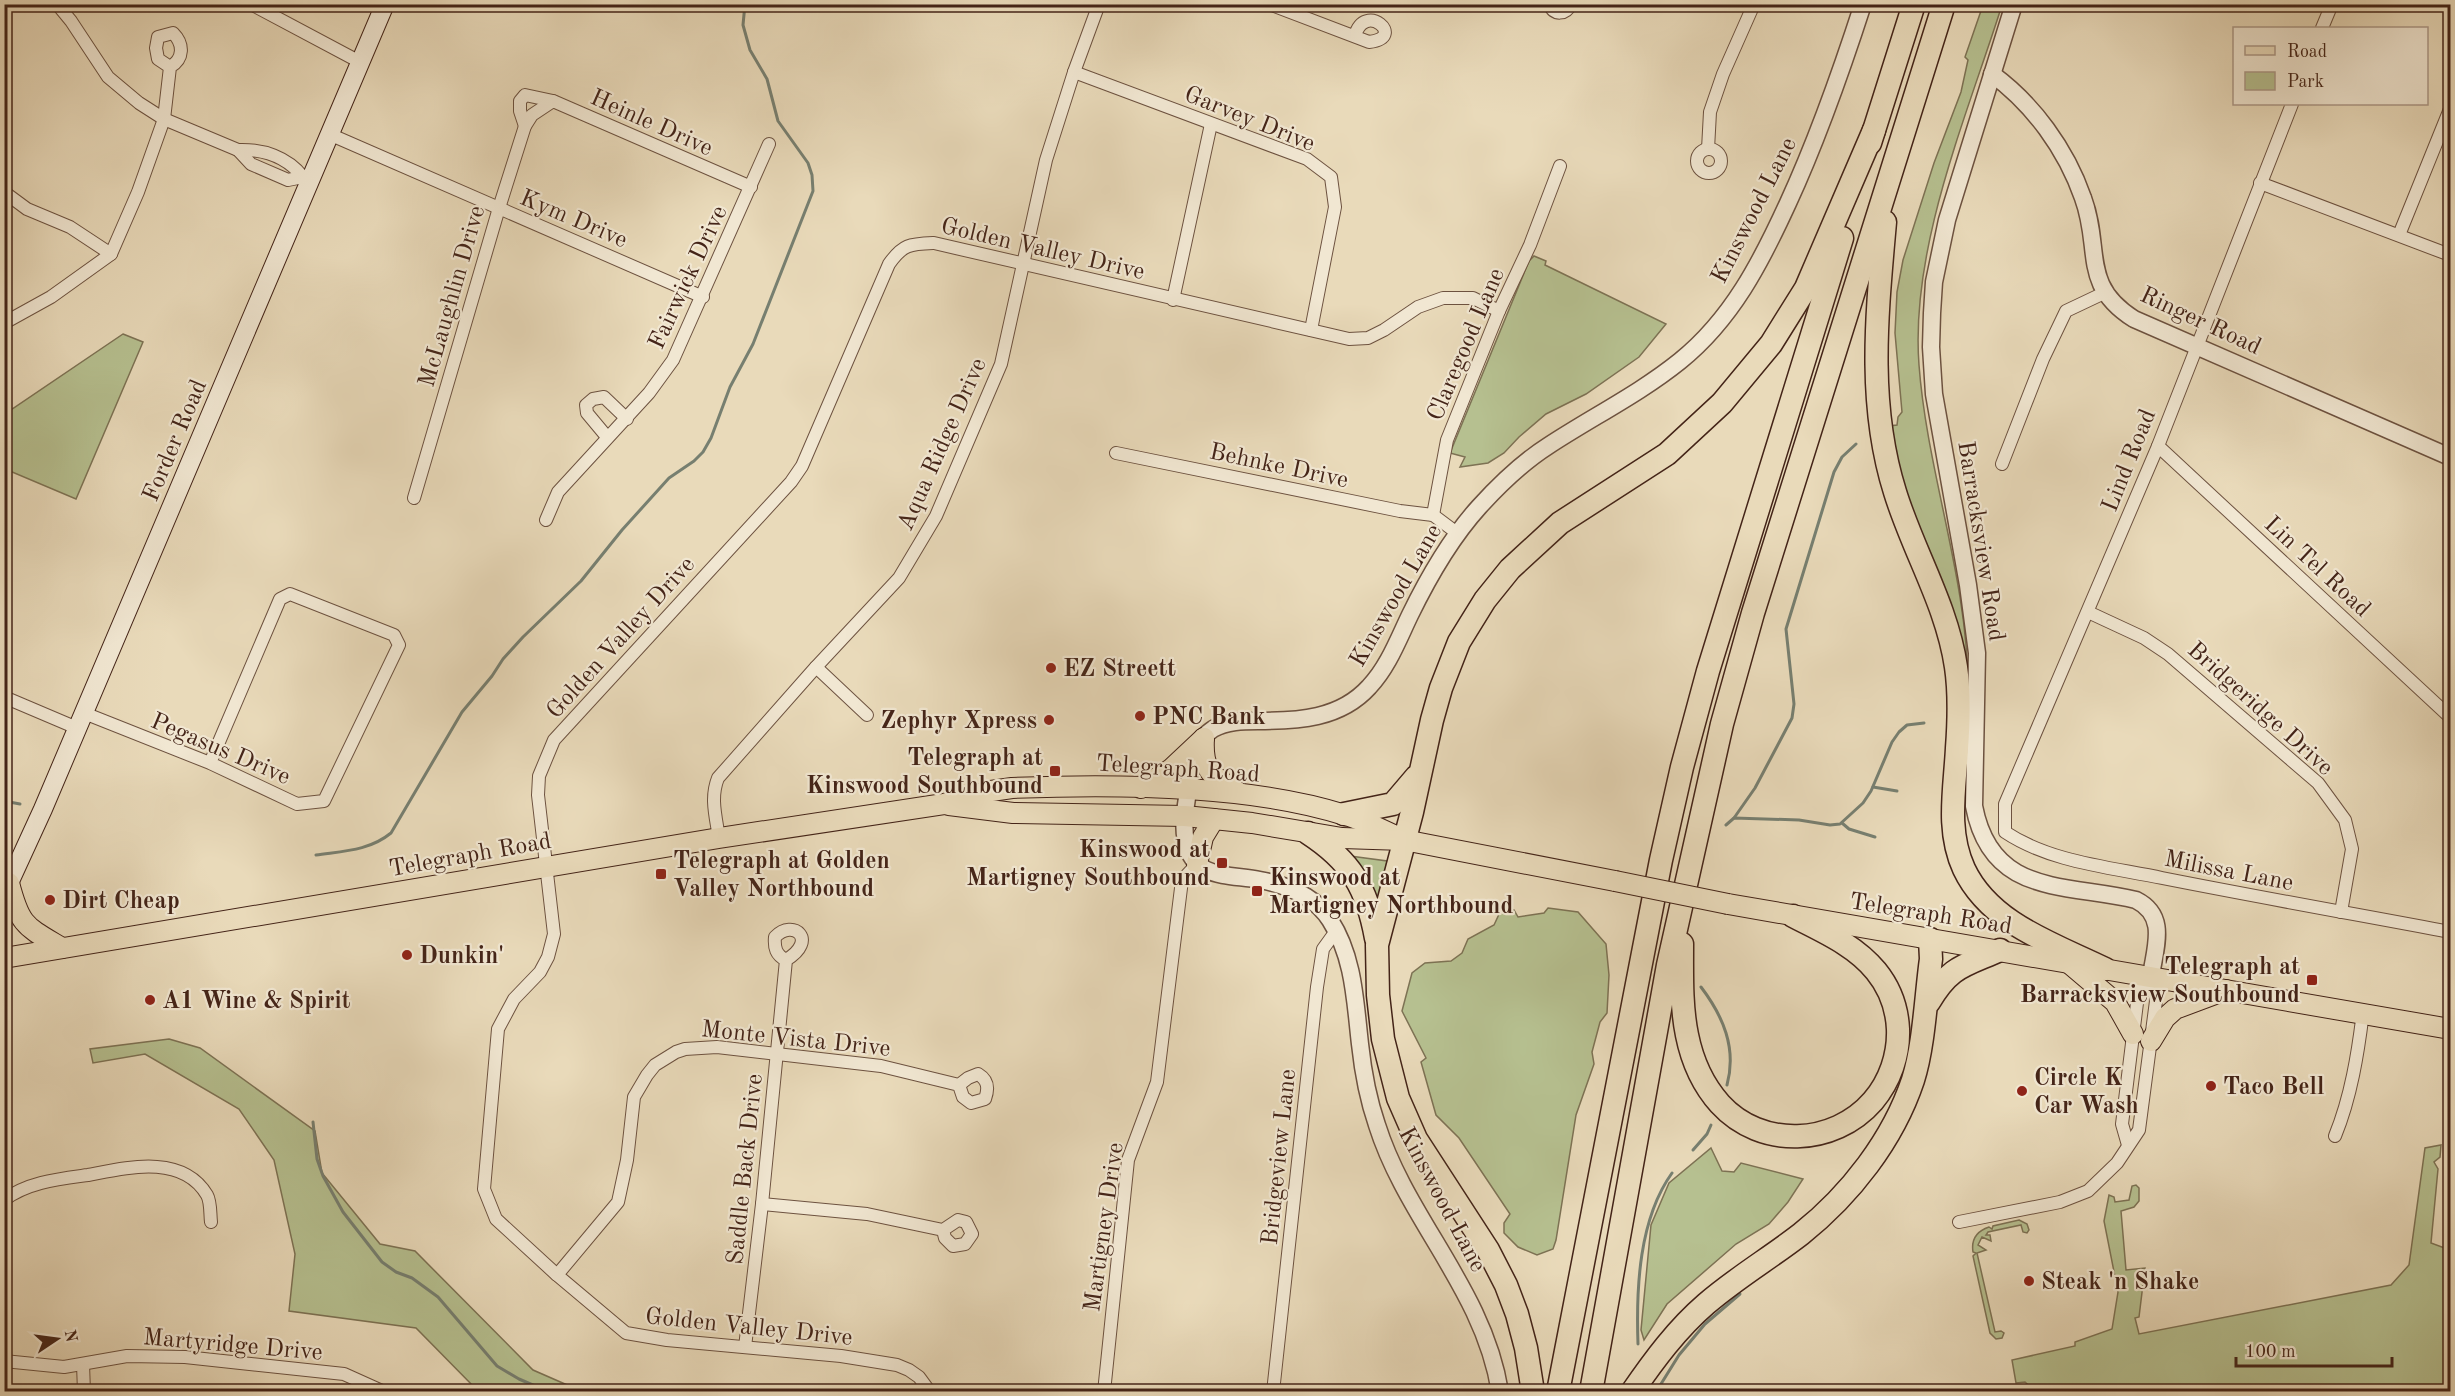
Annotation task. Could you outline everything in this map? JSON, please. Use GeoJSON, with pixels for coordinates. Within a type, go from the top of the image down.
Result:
{"type":"FeatureCollection","features":[{"type":"Feature","properties":{"kind":"highway"},"geometry":{"type":"LineString","coordinates":[[1558,1392],[1661,860],[1682,768],[1708,671],[1914,4]]}},
{"type":"Feature","properties":{"kind":"highway"},"geometry":{"type":"LineString","coordinates":[[1591,1392],[1649,1065],[1682,901],[1737,668],[1944,4]]}},
{"type":"Feature","properties":{"kind":"highway"},"geometry":{"type":"LineString","coordinates":[[1377,945],[1432,720],[1444,678],[1459,642],[1485,600],[1510,569],[1543,537],[1575,513],[1667,454],[1715,411],[1749,375],[1771,345],[1806,288],[1874,130]]}},
{"type":"Feature","properties":{"kind":"highway"},"geometry":{"type":"LineString","coordinates":[[1890,178],[1876,330],[1878,409],[1894,488],[1945,620],[1956,666],[1959,725],[1952,814],[1959,855],[1979,893],[2001,914],[2020,927],[2105,969]]}},
{"type":"Feature","properties":{"kind":"highway"},"geometry":{"type":"LineString","coordinates":[[1344,814],[1393,804],[1420,771]]}},
{"type":"Feature","properties":{"kind":"highway"},"geometry":{"type":"LineString","coordinates":[[1308,833],[1327,845],[1349,867],[1357,878],[1369,904],[1377,945],[1378,995],[1383,1039],[1398,1098],[1416,1139],[1488,1250],[1506,1285],[1526,1348],[1533,1392]]}},
{"type":"Feature","properties":{"kind":"highway"},"geometry":{"type":"LineString","coordinates":[[1682,901],[1684,1018],[1691,1050],[1700,1074],[1721,1105],[1741,1121],[1775,1135],[1800,1137],[1824,1133],[1838,1127],[1850,1121],[1870,1104],[1886,1082],[1893,1066],[1898,1038],[1894,1005],[1889,991],[1876,970],[1850,947],[1793,916]]}},
{"type":"Feature","properties":{"kind":"highway"},"geometry":{"type":"LineString","coordinates":[[1632,1392],[1666,1345],[1704,1305],[1801,1234],[1833,1205],[1865,1169],[1892,1128],[1913,1079],[1931,959],[1930,939]]}},
{"type":"Feature","properties":{"kind":"highway"},"geometry":{"type":"LineString","coordinates":[[1924,1011],[1939,985],[1949,974],[2000,950]]}},
{"type":"Feature","properties":{"kind":"main road","name":"Forder Road"},"geometry":{"type":"LineString","coordinates":[[7,888],[81,721],[307,178],[329,134],[385,4]]}},
{"type":"Feature","properties":{"kind":"main road"},"geometry":{"type":"LineString","coordinates":[[1141,788],[1171,769],[1204,738]]}},
{"type":"Feature","properties":{"kind":"main road"},"geometry":{"type":"LineString","coordinates":[[1204,738],[1203,753],[1209,772],[1243,795]]}},
{"type":"Feature","properties":{"kind":"main road","name":"Telegraph Road"},"geometry":{"type":"LineString","coordinates":[[8,960],[62,948],[545,867],[944,804],[991,790],[1141,788],[1243,795],[1344,814],[1404,840]]}},
{"type":"Feature","properties":{"kind":"main road","name":"Telegraph Road"},"geometry":{"type":"LineString","coordinates":[[944,804],[1013,813],[1185,816],[1342,838],[1404,840],[1793,916],[2363,1012],[2451,1029]]}},
{"type":"Feature","properties":{"kind":"main road"},"geometry":{"type":"LineString","coordinates":[[1197,864],[1203,837],[1214,819]]}},
{"type":"Feature","properties":{"kind":"main road"},"geometry":{"type":"LineString","coordinates":[[7,888],[20,918],[27,927],[62,948]]}},
{"type":"Feature","properties":{"kind":"main road"},"geometry":{"type":"LineString","coordinates":[[2067,962],[2115,1002],[2142,1038],[2175,1009],[2229,989]]}},
{"type":"Feature","properties":{"kind":"street"},"geometry":{"type":"LineString","coordinates":[[57,4],[108,76],[139,103],[164,119],[238,150],[251,164],[288,180],[307,178]]}},
{"type":"Feature","properties":{"kind":"street"},"geometry":{"type":"LineString","coordinates":[[252,4],[360,62]]}},
{"type":"Feature","properties":{"kind":"street","name":"Aqua Ridge Drive"},"geometry":{"type":"LineString","coordinates":[[720,838],[713,801],[718,778],[816,667],[899,578],[936,516],[1001,364],[1046,160],[1099,4]]}},
{"type":"Feature","properties":{"kind":"street"},"geometry":{"type":"LineString","coordinates":[[1269,4],[1355,36]]}},
{"type":"Feature","properties":{"kind":"street"},"geometry":{"type":"LineString","coordinates":[[1549,4],[1552,10],[1559,13],[1566,11],[1571,4]]}},
{"type":"Feature","properties":{"kind":"street"},"geometry":{"type":"LineString","coordinates":[[1708,149],[1710,111],[1723,74],[1754,4]]}},
{"type":"Feature","properties":{"kind":"street","name":"Kinswood Lane"},"geometry":{"type":"LineString","coordinates":[[1204,738],[1216,727],[1228,723],[1314,718],[1343,707],[1358,698],[1370,687],[1391,656],[1437,564],[1457,533],[1496,490],[1544,448],[1626,400],[1653,381],[1682,359],[1718,325],[1751,279],[1805,165],[1832,97],[1863,4]]}},
{"type":"Feature","properties":{"kind":"street","name":"Barracksview Road"},"geometry":{"type":"LineString","coordinates":[[2014,4],[1942,239],[1935,282],[1931,347],[1938,420],[1968,585],[1977,653],[1974,806],[1980,829],[1990,848],[2006,867],[2018,875],[2042,884],[2130,898],[2148,907],[2157,925],[2151,976],[2156,1001],[2142,1038],[2122,1124],[2128,1145]]}},
{"type":"Feature","properties":{"kind":"street"},"geometry":{"type":"LineString","coordinates":[[2322,27],[2332,4]]}},
{"type":"Feature","properties":{"kind":"street"},"geometry":{"type":"LineString","coordinates":[[4,323],[51,297],[111,254],[138,192],[164,119],[170,67]]}},
{"type":"Feature","properties":{"kind":"street","name":"Garvey Drive"},"geometry":{"type":"LineString","coordinates":[[1074,72],[1306,159],[1331,177],[1335,207],[1311,330]]}},
{"type":"Feature","properties":{"kind":"street","name":"Ringer Road"},"geometry":{"type":"LineString","coordinates":[[1992,74],[2020,96],[2033,112],[2048,132],[2075,178],[2089,215],[2098,277],[2104,293],[2115,306],[2134,319],[2451,457]]}},
{"type":"Feature","properties":{"kind":"street"},"geometry":{"type":"LineString","coordinates":[[525,126],[520,111],[520,101],[525,95],[553,101]]}},
{"type":"Feature","properties":{"kind":"street","name":"Heinle Drive"},"geometry":{"type":"LineString","coordinates":[[538,110],[553,101],[751,188]]}},
{"type":"Feature","properties":{"kind":"street","name":"Lind Road"},"geometry":{"type":"LineString","coordinates":[[2005,832],[2005,804],[2158,446],[2292,105]]}},
{"type":"Feature","properties":{"kind":"street"},"geometry":{"type":"LineString","coordinates":[[2399,234],[2451,109]]}},
{"type":"Feature","properties":{"kind":"street","name":"McLaughlin Drive"},"geometry":{"type":"LineString","coordinates":[[414,498],[525,126],[538,110]]}},
{"type":"Feature","properties":{"kind":"street"},"geometry":{"type":"LineString","coordinates":[[1173,300],[1210,124]]}},
{"type":"Feature","properties":{"kind":"street","name":"Kym Drive"},"geometry":{"type":"LineString","coordinates":[[329,134],[703,297]]}},
{"type":"Feature","properties":{"kind":"street","name":"Fairwick Drive"},"geometry":{"type":"LineString","coordinates":[[546,520],[558,492],[650,393],[673,360],[703,297],[769,144]]}},
{"type":"Feature","properties":{"kind":"street","name":"Claregood Lane"},"geometry":{"type":"LineString","coordinates":[[1433,515],[1447,440],[1499,311],[1530,245],[1560,166]]}},
{"type":"Feature","properties":{"kind":"street"},"geometry":{"type":"LineString","coordinates":[[2260,183],[2451,255]]}},
{"type":"Feature","properties":{"kind":"street"},"geometry":{"type":"LineString","coordinates":[[4,192],[27,209],[70,227],[111,254]]}},
{"type":"Feature","properties":{"kind":"street","name":"Golden Valley Drive"},"geometry":{"type":"LineString","coordinates":[[930,1392],[919,1377],[897,1365],[841,1356],[667,1340],[626,1333],[557,1275],[496,1219],[484,1189],[498,1029],[514,999],[540,972],[548,957],[554,934],[538,795],[539,776],[554,741],[791,482],[802,466],[889,264],[900,249],[914,244],[934,243],[1349,339],[1368,338],[1418,307],[1433,300],[1454,296],[1473,298],[1499,311]]}},
{"type":"Feature","properties":{"kind":"street"},"geometry":{"type":"LineString","coordinates":[[2002,464],[2043,359],[2066,311],[2104,293]]}},
{"type":"Feature","properties":{"kind":"street"},"geometry":{"type":"LineString","coordinates":[[607,437],[587,413],[586,405],[593,399],[604,397],[627,419]]}},
{"type":"Feature","properties":{"kind":"street","name":"Lin Tel Road"},"geometry":{"type":"LineString","coordinates":[[2158,446],[2451,717]]}},
{"type":"Feature","properties":{"kind":"street","name":"Behnke Drive"},"geometry":{"type":"LineString","coordinates":[[1116,453],[1389,509],[1433,515]]}},
{"type":"Feature","properties":{"kind":"street"},"geometry":{"type":"LineString","coordinates":[[1433,515],[1457,533]]}},
{"type":"Feature","properties":{"kind":"street","name":"Pegasus Drive"},"geometry":{"type":"LineString","coordinates":[[4,697],[210,763],[297,804],[324,801],[399,645],[394,634],[290,594],[280,599],[210,763]]}},
{"type":"Feature","properties":{"kind":"street","name":"Bridgeridge Drive"},"geometry":{"type":"LineString","coordinates":[[2088,612],[2144,638],[2168,654],[2318,783],[2345,820],[2352,849],[2341,912]]}},
{"type":"Feature","properties":{"kind":"street"},"geometry":{"type":"LineString","coordinates":[[816,667],[867,715]]}},
{"type":"Feature","properties":{"kind":"street"},"geometry":{"type":"LineString","coordinates":[[1197,864],[1186,844],[1185,816],[1194,756],[1204,738]]}},
{"type":"Feature","properties":{"kind":"street","name":"Milissa Lane"},"geometry":{"type":"LineString","coordinates":[[2005,832],[2038,851],[2095,864],[2267,899],[2451,932]]}},
{"type":"Feature","properties":{"kind":"street","name":"Kinswood Lane"},"geometry":{"type":"LineString","coordinates":[[1197,864],[1211,873],[1257,879],[1292,889],[1304,895],[1324,912],[1336,931],[1352,973],[1364,1077],[1378,1129],[1398,1176],[1474,1309],[1487,1337],[1500,1392]]}},
{"type":"Feature","properties":{"kind":"street","name":"Martigney Drive"},"geometry":{"type":"LineString","coordinates":[[1104,1392],[1128,1160],[1157,1082],[1182,880],[1197,864]]}},
{"type":"Feature","properties":{"kind":"street","name":"Bridgeview Lane"},"geometry":{"type":"LineString","coordinates":[[1273,1392],[1317,987],[1323,949],[1336,931]]}},
{"type":"Feature","properties":{"kind":"street","name":"Saddle Back Drive"},"geometry":{"type":"LineString","coordinates":[[745,1347],[778,1054],[786,960]]}},
{"type":"Feature","properties":{"kind":"street","name":"Barracksview Road"},"geometry":{"type":"LineString","coordinates":[[1959,1221],[2060,1202],[2088,1191],[2117,1163],[2139,1130],[2142,1038],[2137,1003],[2141,989],[2151,976]]}},
{"type":"Feature","properties":{"kind":"street"},"geometry":{"type":"LineString","coordinates":[[2335,1136],[2344,1113],[2363,1012]]}},
{"type":"Feature","properties":{"kind":"street","name":"Monte Vista Drive"},"geometry":{"type":"LineString","coordinates":[[557,1275],[618,1202],[627,1160],[634,1097],[655,1065],[685,1049],[717,1047],[881,1066],[959,1085]]}},
{"type":"Feature","properties":{"kind":"street"},"geometry":{"type":"LineString","coordinates":[[4,1200],[14,1193],[40,1183],[136,1166],[161,1166],[183,1174],[197,1183],[208,1196],[211,1222]]}},
{"type":"Feature","properties":{"kind":"street"},"geometry":{"type":"LineString","coordinates":[[762,1204],[867,1214],[943,1230]]}},
{"type":"Feature","properties":{"kind":"street","name":"Martyridge Drive"},"geometry":{"type":"LineString","coordinates":[[4,1361],[64,1366],[127,1356],[185,1357],[344,1374],[384,1392]]}},
{"type":"Feature","properties":{"kind":"street"},"geometry":{"type":"LineString","coordinates":[[83,1364],[84,1392]]}},
{"type":"Feature","properties":{"kind":"green space"},"geometry":{"type":"Polygon","coordinates":[[[1983,5],[2002,5],[1944,182],[1923,275],[1919,320],[1919,365],[1923,405],[1955,566],[1966,647],[1968,688],[1908,502],[1889,426],[1897,425],[1898,417],[1902,412],[1895,333],[1897,292],[1903,260],[1934,163],[1961,92],[1968,60],[1965,57],[1983,5]]]}},
{"type":"Feature","properties":{"kind":"green space"},"geometry":{"type":"Polygon","coordinates":[[[1534,256],[1546,261],[1545,265],[1666,324],[1639,357],[1586,394],[1546,414],[1504,453],[1488,463],[1460,467],[1465,457],[1450,453],[1529,261],[1534,256]]]}},
{"type":"Feature","properties":{"kind":"green space"},"geometry":{"type":"Polygon","coordinates":[[[123,334],[143,342],[76,499],[5,469],[5,414],[123,334]]]}},
{"type":"Feature","properties":{"kind":"green space"},"geometry":{"type":"Polygon","coordinates":[[[1350,856],[1387,861],[1379,905],[1350,856]]]}},
{"type":"Feature","properties":{"kind":"green space"},"geometry":{"type":"Polygon","coordinates":[[[1548,908],[1578,912],[1606,944],[1609,975],[1607,1013],[1600,1022],[1592,1052],[1594,1064],[1576,1115],[1556,1240],[1553,1249],[1537,1255],[1518,1247],[1504,1233],[1504,1223],[1510,1214],[1459,1138],[1436,1115],[1421,1062],[1426,1058],[1402,1011],[1412,973],[1425,963],[1451,961],[1462,953],[1468,939],[1494,925],[1501,910],[1514,910],[1518,917],[1544,913],[1548,908]]]}},
{"type":"Feature","properties":{"kind":"green space"},"geometry":{"type":"Polygon","coordinates":[[[169,1039],[200,1048],[315,1131],[322,1173],[380,1244],[415,1251],[533,1370],[581,1391],[478,1391],[416,1328],[289,1311],[295,1254],[274,1160],[239,1109],[145,1054],[93,1063],[90,1049],[169,1039]]]}},
{"type":"Feature","properties":{"kind":"green space"},"geometry":{"type":"Polygon","coordinates":[[[2441,1145],[2440,1157],[2434,1162],[2438,1169],[2431,1243],[2450,1250],[2450,1391],[2036,1392],[2025,1382],[2016,1383],[2012,1360],[2075,1346],[2075,1342],[2112,1329],[2118,1292],[2104,1221],[2109,1195],[2114,1197],[2115,1202],[2129,1200],[2132,1186],[2136,1185],[2139,1188],[2139,1201],[2134,1207],[2121,1211],[2126,1270],[2145,1268],[2139,1317],[2135,1318],[2139,1334],[2391,1285],[2409,1265],[2425,1148],[2441,1145]]]}},
{"type":"Feature","properties":{"kind":"green space"},"geometry":{"type":"Polygon","coordinates":[[[1711,1148],[1722,1171],[1734,1172],[1741,1163],[1803,1179],[1788,1202],[1769,1224],[1736,1244],[1667,1304],[1644,1340],[1641,1330],[1651,1225],[1669,1183],[1711,1148]]]}},
{"type":"Feature","properties":{"kind":"green space"},"geometry":{"type":"Polygon","coordinates":[[[2019,1220],[2027,1224],[2029,1230],[2027,1233],[2023,1232],[2021,1225],[1988,1232],[1986,1235],[1990,1235],[1991,1241],[1982,1237],[1978,1245],[1986,1250],[1977,1253],[1995,1332],[2004,1333],[2002,1338],[1996,1339],[1990,1333],[1973,1256],[1976,1253],[1973,1252],[1973,1243],[1978,1233],[1989,1227],[1992,1229],[1993,1226],[2019,1220]]]}},
{"type":"Feature","properties":{"kind":"waterway"},"geometry":{"type":"LineString","coordinates":[[316,855],[365,847],[391,833],[462,712],[503,659],[581,581],[622,530],[669,478],[703,452],[711,438],[730,387],[753,344],[813,191],[812,175],[808,163],[778,121],[767,79],[750,50],[743,25],[745,4]]}},
{"type":"Feature","properties":{"kind":"waterway"},"geometry":{"type":"LineString","coordinates":[[1734,818],[1755,788],[1792,718],[1794,704],[1786,629],[1834,472],[1842,457],[1856,444]]}},
{"type":"Feature","properties":{"kind":"waterway"},"geometry":{"type":"LineString","coordinates":[[1726,825],[1734,818],[1840,824],[1863,803],[1871,791],[1892,742],[1899,732],[1907,725],[1924,723]]}},
{"type":"Feature","properties":{"kind":"waterway"},"geometry":{"type":"LineString","coordinates":[[1873,787],[1897,791]]}},
{"type":"Feature","properties":{"kind":"waterway"},"geometry":{"type":"LineString","coordinates":[[4,801],[20,804]]}},
{"type":"Feature","properties":{"kind":"waterway"},"geometry":{"type":"LineString","coordinates":[[1842,823],[1849,829],[1875,837]]}},
{"type":"Feature","properties":{"kind":"waterway"},"geometry":{"type":"LineString","coordinates":[[1701,987],[1716,1009],[1726,1033],[1730,1058],[1727,1085]]}},
{"type":"Feature","properties":{"kind":"waterway"},"geometry":{"type":"LineString","coordinates":[[313,1122],[317,1159],[323,1176],[343,1212],[382,1262],[396,1272],[412,1278],[438,1297],[497,1366],[549,1392]]}},
{"type":"Feature","properties":{"kind":"waterway"},"geometry":{"type":"LineString","coordinates":[[1693,1150],[1707,1134],[1711,1125]]}},
{"type":"Feature","properties":{"kind":"waterway"},"geometry":{"type":"LineString","coordinates":[[1638,1344],[1639,1277],[1646,1233],[1652,1211],[1672,1173]]}},
{"type":"Feature","properties":{"kind":"waterway"},"geometry":{"type":"LineString","coordinates":[[1656,1392],[1679,1355],[1705,1324],[1740,1294]]}},
{"type":"Feature","properties":{"kind":"place","name":"EZ Streett"},"geometry":{"type":"Point","coordinates":[1051,668]}},
{"type":"Feature","properties":{"kind":"place","name":"PNC Bank"},"geometry":{"type":"Point","coordinates":[1140,716]}},
{"type":"Feature","properties":{"kind":"place","name":"Zephyr Xpress"},"geometry":{"type":"Point","coordinates":[1049,720]}},
{"type":"Feature","properties":{"kind":"place","name":"Telegraph at Kinswood Southbound"},"geometry":{"type":"Point","coordinates":[1055,771]}},
{"type":"Feature","properties":{"kind":"place","name":"Kinswood at Martigney Southbound"},"geometry":{"type":"Point","coordinates":[1222,863]}},
{"type":"Feature","properties":{"kind":"place","name":"Telegraph at Golden Valley Northbound"},"geometry":{"type":"Point","coordinates":[661,874]}},
{"type":"Feature","properties":{"kind":"place","name":"Kinswood at Martigney Northbound"},"geometry":{"type":"Point","coordinates":[1257,891]}},
{"type":"Feature","properties":{"kind":"place","name":"Dirt Cheap"},"geometry":{"type":"Point","coordinates":[50,900]}},
{"type":"Feature","properties":{"kind":"place","name":"Dunkin'"},"geometry":{"type":"Point","coordinates":[407,955]}},
{"type":"Feature","properties":{"kind":"place","name":"Telegraph at Barracksview Southbound"},"geometry":{"type":"Point","coordinates":[2312,980]}},
{"type":"Feature","properties":{"kind":"place","name":"A1 Wine & Spirit"},"geometry":{"type":"Point","coordinates":[150,1000]}},
{"type":"Feature","properties":{"kind":"place","name":"Taco Bell"},"geometry":{"type":"Point","coordinates":[2211,1086]}},
{"type":"Feature","properties":{"kind":"place","name":"Circle K Car Wash"},"geometry":{"type":"Point","coordinates":[2022,1091]}},
{"type":"Feature","properties":{"kind":"place","name":"Steak 'n Shake"},"geometry":{"type":"Point","coordinates":[2029,1281]}}]}
